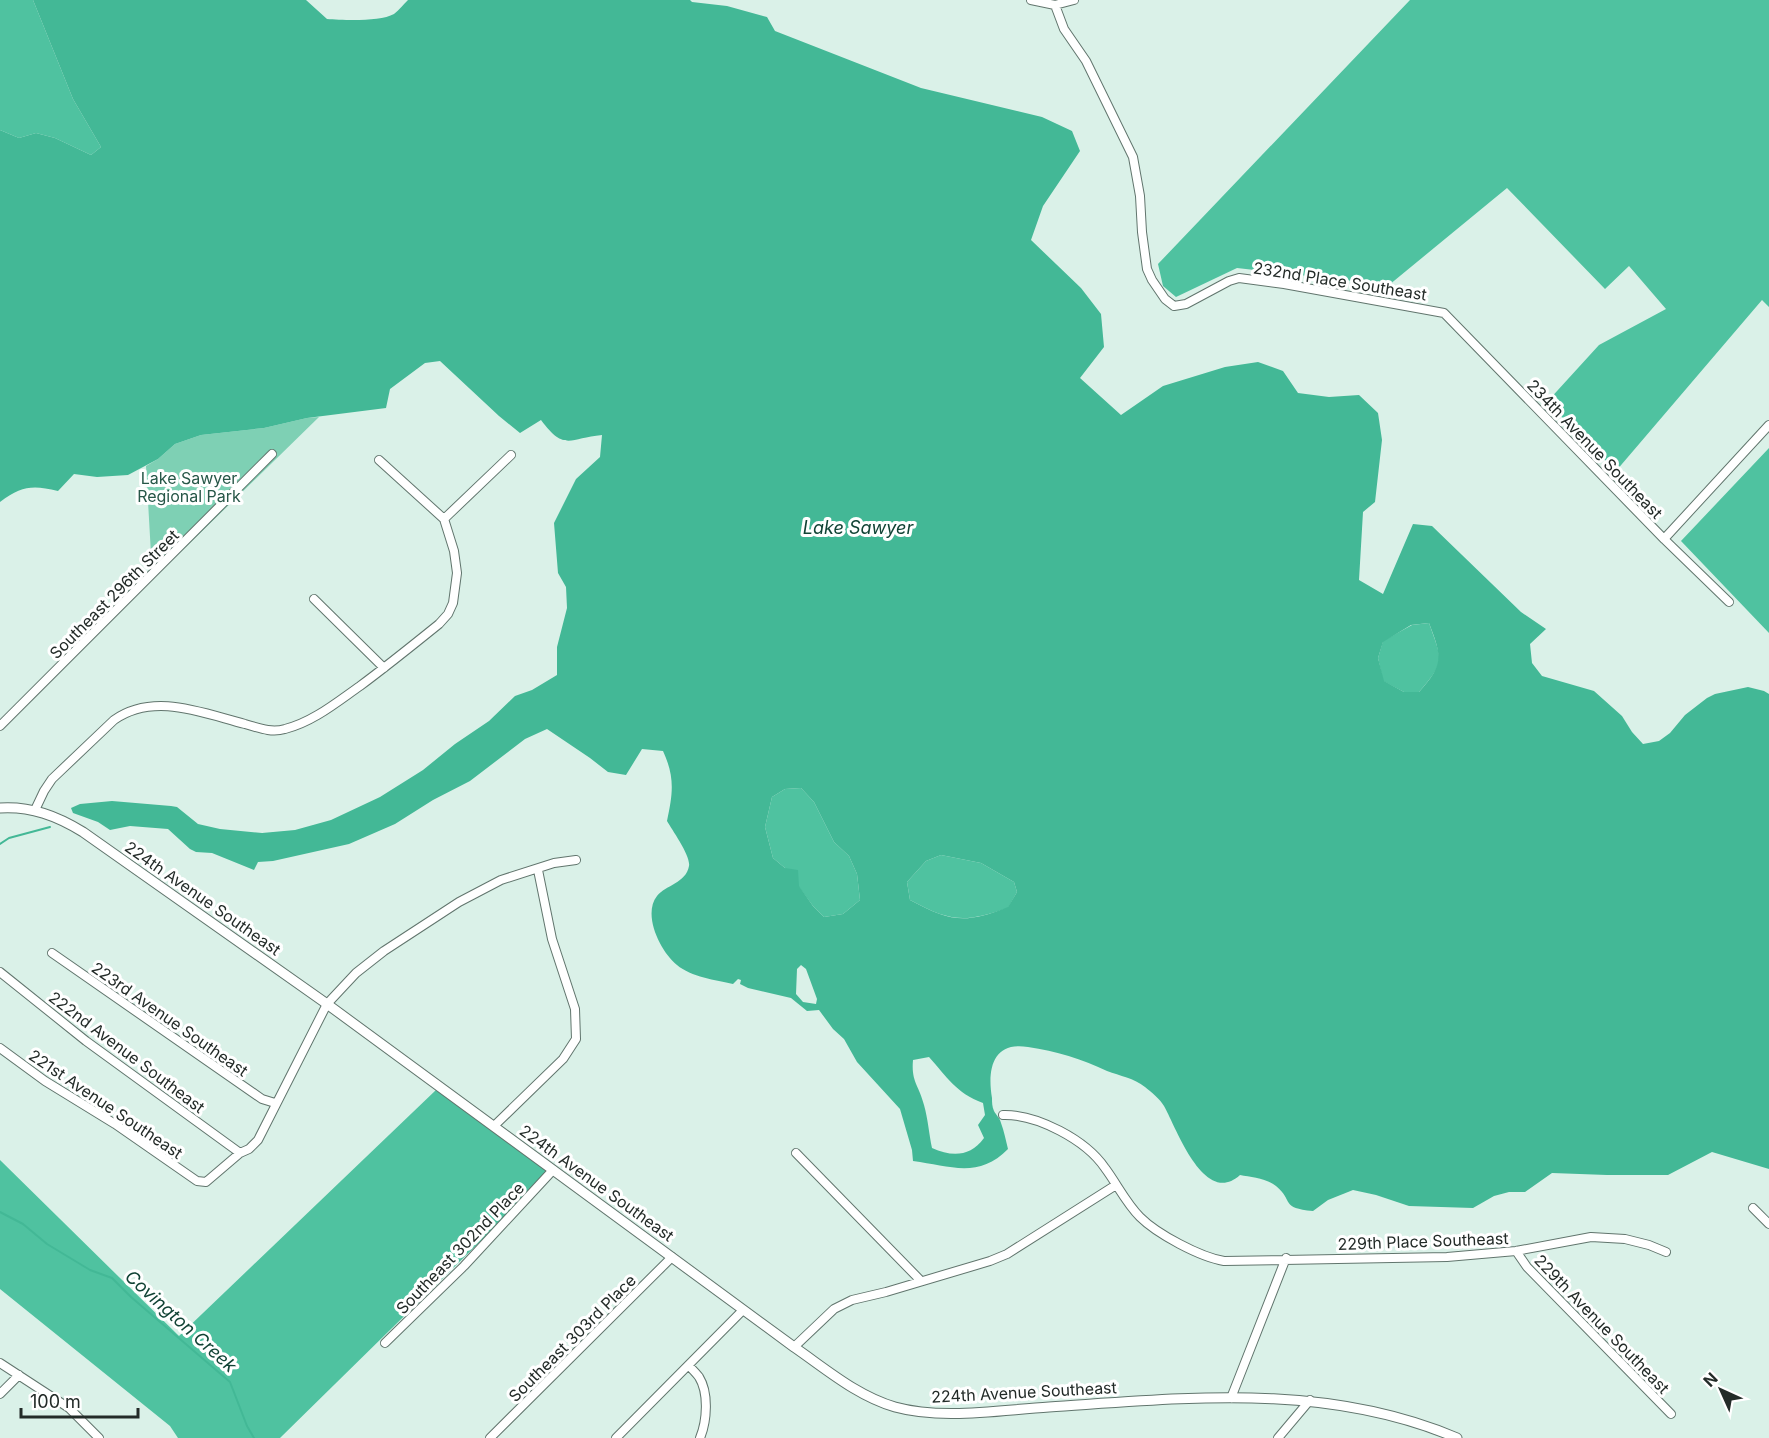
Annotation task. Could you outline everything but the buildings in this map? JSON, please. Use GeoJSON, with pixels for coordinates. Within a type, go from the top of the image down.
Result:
{"type":"FeatureCollection","features":[{"type":"Feature","properties":{"kind":"street"},"geometry":{"type":"LineString","coordinates":[[1031,0],[1055,5],[1074,0]]}},
{"type":"Feature","properties":{"kind":"street","name":"232nd Place Southeast"},"geometry":{"type":"LineString","coordinates":[[1055,5],[1064,29],[1086,61],[1133,157],[1140,196],[1147,269],[1165,299],[1174,306],[1186,303],[1239,278],[1444,313]]}},
{"type":"Feature","properties":{"kind":"street","name":"234th Avenue Southeast"},"geometry":{"type":"LineString","coordinates":[[1444,313],[1664,539],[1729,602]]}},
{"type":"Feature","properties":{"kind":"street"},"geometry":{"type":"LineString","coordinates":[[1664,539],[1769,425]]}},
{"type":"Feature","properties":{"kind":"street","name":"Southeast 296th Street"},"geometry":{"type":"LineString","coordinates":[[0,726],[272,454]]}},
{"type":"Feature","properties":{"kind":"street"},"geometry":{"type":"LineString","coordinates":[[444,519],[511,455]]}},
{"type":"Feature","properties":{"kind":"street"},"geometry":{"type":"LineString","coordinates":[[35,810],[52,779],[124,712],[139,707],[171,705],[269,731],[286,729],[303,723],[332,706],[439,624],[448,614],[453,603],[457,573],[454,551],[444,519],[379,460]]}},
{"type":"Feature","properties":{"kind":"street"},"geometry":{"type":"LineString","coordinates":[[314,599],[384,668]]}},
{"type":"Feature","properties":{"kind":"street","name":"224th Avenue Southeast"},"geometry":{"type":"LineString","coordinates":[[0,808],[35,810],[83,832],[327,1004],[794,1347],[872,1399],[916,1412],[974,1412],[1165,1399],[1310,1400],[1374,1411],[1417,1423],[1457,1438]]}},
{"type":"Feature","properties":{"kind":"street"},"geometry":{"type":"LineString","coordinates":[[240,1153],[249,1149],[258,1140],[327,1004],[356,973],[377,956],[459,902],[501,880],[554,863],[576,860]]}},
{"type":"Feature","properties":{"kind":"street"},"geometry":{"type":"LineString","coordinates":[[494,1126],[563,1059],[576,1039],[575,1009],[552,939],[538,870]]}},
{"type":"Feature","properties":{"kind":"street","name":"223rd Avenue Southeast"},"geometry":{"type":"LineString","coordinates":[[52,953],[261,1099],[275,1103]]}},
{"type":"Feature","properties":{"kind":"street","name":"222nd Avenue Southeast"},"geometry":{"type":"LineString","coordinates":[[0,972],[86,1041],[240,1153]]}},
{"type":"Feature","properties":{"kind":"street","name":"221st Avenue Southeast"},"geometry":{"type":"LineString","coordinates":[[0,1048],[45,1081],[115,1124],[197,1181],[206,1182],[240,1153]]}},
{"type":"Feature","properties":{"kind":"street","name":"229th Place Southeast"},"geometry":{"type":"LineString","coordinates":[[1003,1114],[1031,1118],[1066,1134],[1094,1153],[1139,1217],[1208,1258],[1224,1261],[1287,1258],[1414,1258],[1515,1251],[1591,1237],[1624,1239],[1666,1252]]}},
{"type":"Feature","properties":{"kind":"street"},"geometry":{"type":"LineString","coordinates":[[796,1153],[921,1281]]}},
{"type":"Feature","properties":{"kind":"street","name":"Southeast 302nd Place"},"geometry":{"type":"LineString","coordinates":[[385,1343],[465,1266],[553,1170]]}},
{"type":"Feature","properties":{"kind":"street"},"geometry":{"type":"LineString","coordinates":[[794,1347],[834,1308],[852,1300],[990,1261],[1007,1254],[1116,1185]]}},
{"type":"Feature","properties":{"kind":"street"},"geometry":{"type":"LineString","coordinates":[[1753,1208],[1769,1224]]}},
{"type":"Feature","properties":{"kind":"street","name":"229th Avenue Southeast"},"geometry":{"type":"LineString","coordinates":[[1515,1251],[1527,1267],[1671,1414]]}},
{"type":"Feature","properties":{"kind":"street","name":"Southeast 303rd Place"},"geometry":{"type":"LineString","coordinates":[[490,1438],[672,1257]]}},
{"type":"Feature","properties":{"kind":"street"},"geometry":{"type":"LineString","coordinates":[[1231,1398],[1287,1258]]}},
{"type":"Feature","properties":{"kind":"street"},"geometry":{"type":"LineString","coordinates":[[616,1438],[743,1310]]}},
{"type":"Feature","properties":{"kind":"street"},"geometry":{"type":"LineString","coordinates":[[0,1363],[69,1408],[99,1438]]}},
{"type":"Feature","properties":{"kind":"street"},"geometry":{"type":"LineString","coordinates":[[689,1366],[699,1377],[706,1396],[704,1430],[700,1438]]}},
{"type":"Feature","properties":{"kind":"street"},"geometry":{"type":"LineString","coordinates":[[0,1394],[19,1375]]}},
{"type":"Feature","properties":{"kind":"street"},"geometry":{"type":"LineString","coordinates":[[1278,1438],[1310,1400]]}},
{"type":"Feature","properties":{"kind":"green space","name":"Lake Sawyer Regional Park"},"geometry":{"type":"Polygon","coordinates":[[[319,417],[155,577],[152,572],[146,466],[175,444],[201,435],[264,428],[319,417]]]}},
{"type":"Feature","properties":{"kind":"shaded area"},"geometry":{"type":"Polygon","coordinates":[[[0,0],[33,0],[73,99],[101,147],[91,155],[55,138],[36,133],[19,138],[0,130],[0,0]]]}},
{"type":"Feature","properties":{"kind":"shaded area"},"geometry":{"type":"Polygon","coordinates":[[[1410,0],[1769,0],[1769,307],[1762,300],[1616,471],[1547,402],[1599,345],[1666,309],[1629,266],[1605,289],[1507,188],[1389,285],[1237,268],[1176,297],[1163,286],[1158,264],[1410,0]]]}},
{"type":"Feature","properties":{"kind":"shaded area"},"geometry":{"type":"Polygon","coordinates":[[[1769,448],[1769,633],[1681,541],[1769,448]]]}},
{"type":"Feature","properties":{"kind":"shaded area"},"geometry":{"type":"Polygon","coordinates":[[[1429,623],[1437,645],[1439,660],[1428,682],[1419,692],[1404,692],[1383,681],[1378,658],[1383,641],[1412,625],[1429,623]]]}},
{"type":"Feature","properties":{"kind":"shaded area"},"geometry":{"type":"Polygon","coordinates":[[[801,788],[814,802],[834,842],[849,856],[857,874],[860,900],[843,914],[824,917],[785,868],[773,858],[765,827],[772,797],[785,789],[801,788]]]}},
{"type":"Feature","properties":{"kind":"shaded area"},"geometry":{"type":"Polygon","coordinates":[[[941,855],[981,863],[1014,882],[1017,892],[1008,908],[980,916],[958,918],[936,913],[910,900],[907,882],[926,861],[941,855]]]}},
{"type":"Feature","properties":{"kind":"shaded area"},"geometry":{"type":"Polygon","coordinates":[[[436,1090],[494,1126],[553,1170],[280,1438],[178,1438],[170,1426],[0,1289],[0,1160],[179,1336],[436,1090]]]}},
{"type":"Feature","properties":{"kind":"water","name":"Lake Sawyer"},"geometry":{"type":"Polygon","coordinates":[[[33,0],[306,0],[327,19],[352,20],[388,17],[408,0],[690,0],[727,6],[767,17],[775,31],[921,88],[1042,117],[1072,131],[1080,151],[1043,206],[1031,240],[1081,288],[1101,314],[1104,347],[1080,378],[1121,415],[1163,386],[1225,367],[1258,362],[1283,371],[1298,393],[1329,397],[1359,395],[1378,413],[1382,440],[1375,502],[1363,512],[1359,580],[1383,594],[1413,524],[1432,526],[1521,612],[1546,629],[1530,644],[1532,663],[1542,676],[1594,691],[1622,716],[1643,744],[1659,741],[1670,733],[1685,715],[1715,694],[1748,687],[1769,694],[1769,1169],[1712,1152],[1668,1175],[1552,1173],[1525,1192],[1509,1192],[1494,1196],[1473,1208],[1409,1206],[1353,1190],[1328,1200],[1313,1211],[1303,1210],[1292,1206],[1281,1191],[1268,1181],[1240,1175],[1227,1182],[1215,1181],[1203,1173],[1184,1146],[1162,1103],[1141,1084],[1069,1056],[1016,1046],[1007,1048],[995,1059],[991,1077],[993,1108],[1000,1121],[1008,1149],[986,1164],[975,1167],[952,1167],[913,1161],[900,1109],[857,1062],[844,1039],[833,1029],[819,1010],[807,1011],[791,998],[748,988],[740,984],[741,980],[738,979],[733,984],[696,975],[677,965],[665,951],[655,933],[653,904],[661,892],[684,876],[689,862],[667,821],[672,785],[670,769],[663,751],[642,749],[626,775],[608,772],[547,729],[525,739],[470,781],[433,800],[395,824],[349,844],[273,861],[258,862],[254,870],[212,853],[196,852],[168,829],[130,826],[110,830],[98,822],[73,813],[71,808],[80,804],[112,801],[171,806],[177,807],[198,824],[220,829],[262,833],[295,830],[331,820],[380,797],[423,770],[455,744],[489,721],[515,696],[532,690],[557,675],[557,647],[567,608],[566,587],[558,573],[554,523],[576,479],[600,457],[602,435],[562,440],[541,420],[520,433],[440,361],[425,363],[390,389],[386,408],[307,418],[264,428],[201,435],[175,444],[158,459],[128,475],[97,477],[74,474],[58,491],[28,488],[0,502],[0,130],[19,138],[36,133],[55,138],[91,155],[101,147],[73,99],[33,0]],[[1429,623],[1411,625],[1383,642],[1378,658],[1384,681],[1404,692],[1419,692],[1437,667],[1438,652],[1429,623]],[[801,788],[785,789],[772,797],[765,827],[773,858],[785,868],[798,870],[799,886],[824,917],[843,914],[860,900],[857,874],[849,856],[834,842],[814,802],[801,788]],[[941,855],[926,861],[907,882],[910,900],[937,913],[958,918],[980,916],[1008,907],[1017,892],[1014,882],[981,863],[941,855]],[[801,965],[797,969],[796,994],[803,1002],[816,1004],[817,999],[806,969],[801,965]],[[929,1057],[913,1060],[914,1079],[925,1110],[932,1148],[954,1154],[973,1149],[984,1138],[978,1125],[985,1115],[983,1103],[959,1089],[929,1057]]]}},
{"type":"Feature","properties":{"kind":"waterway","name":"Covington Creek"},"geometry":{"type":"LineString","coordinates":[[0,844],[9,838],[50,827]]}},
{"type":"Feature","properties":{"kind":"waterway","name":"Covington Creek"},"geometry":{"type":"LineString","coordinates":[[0,1212],[23,1224],[47,1244],[90,1270],[112,1278],[230,1382],[254,1438]]}}]}
